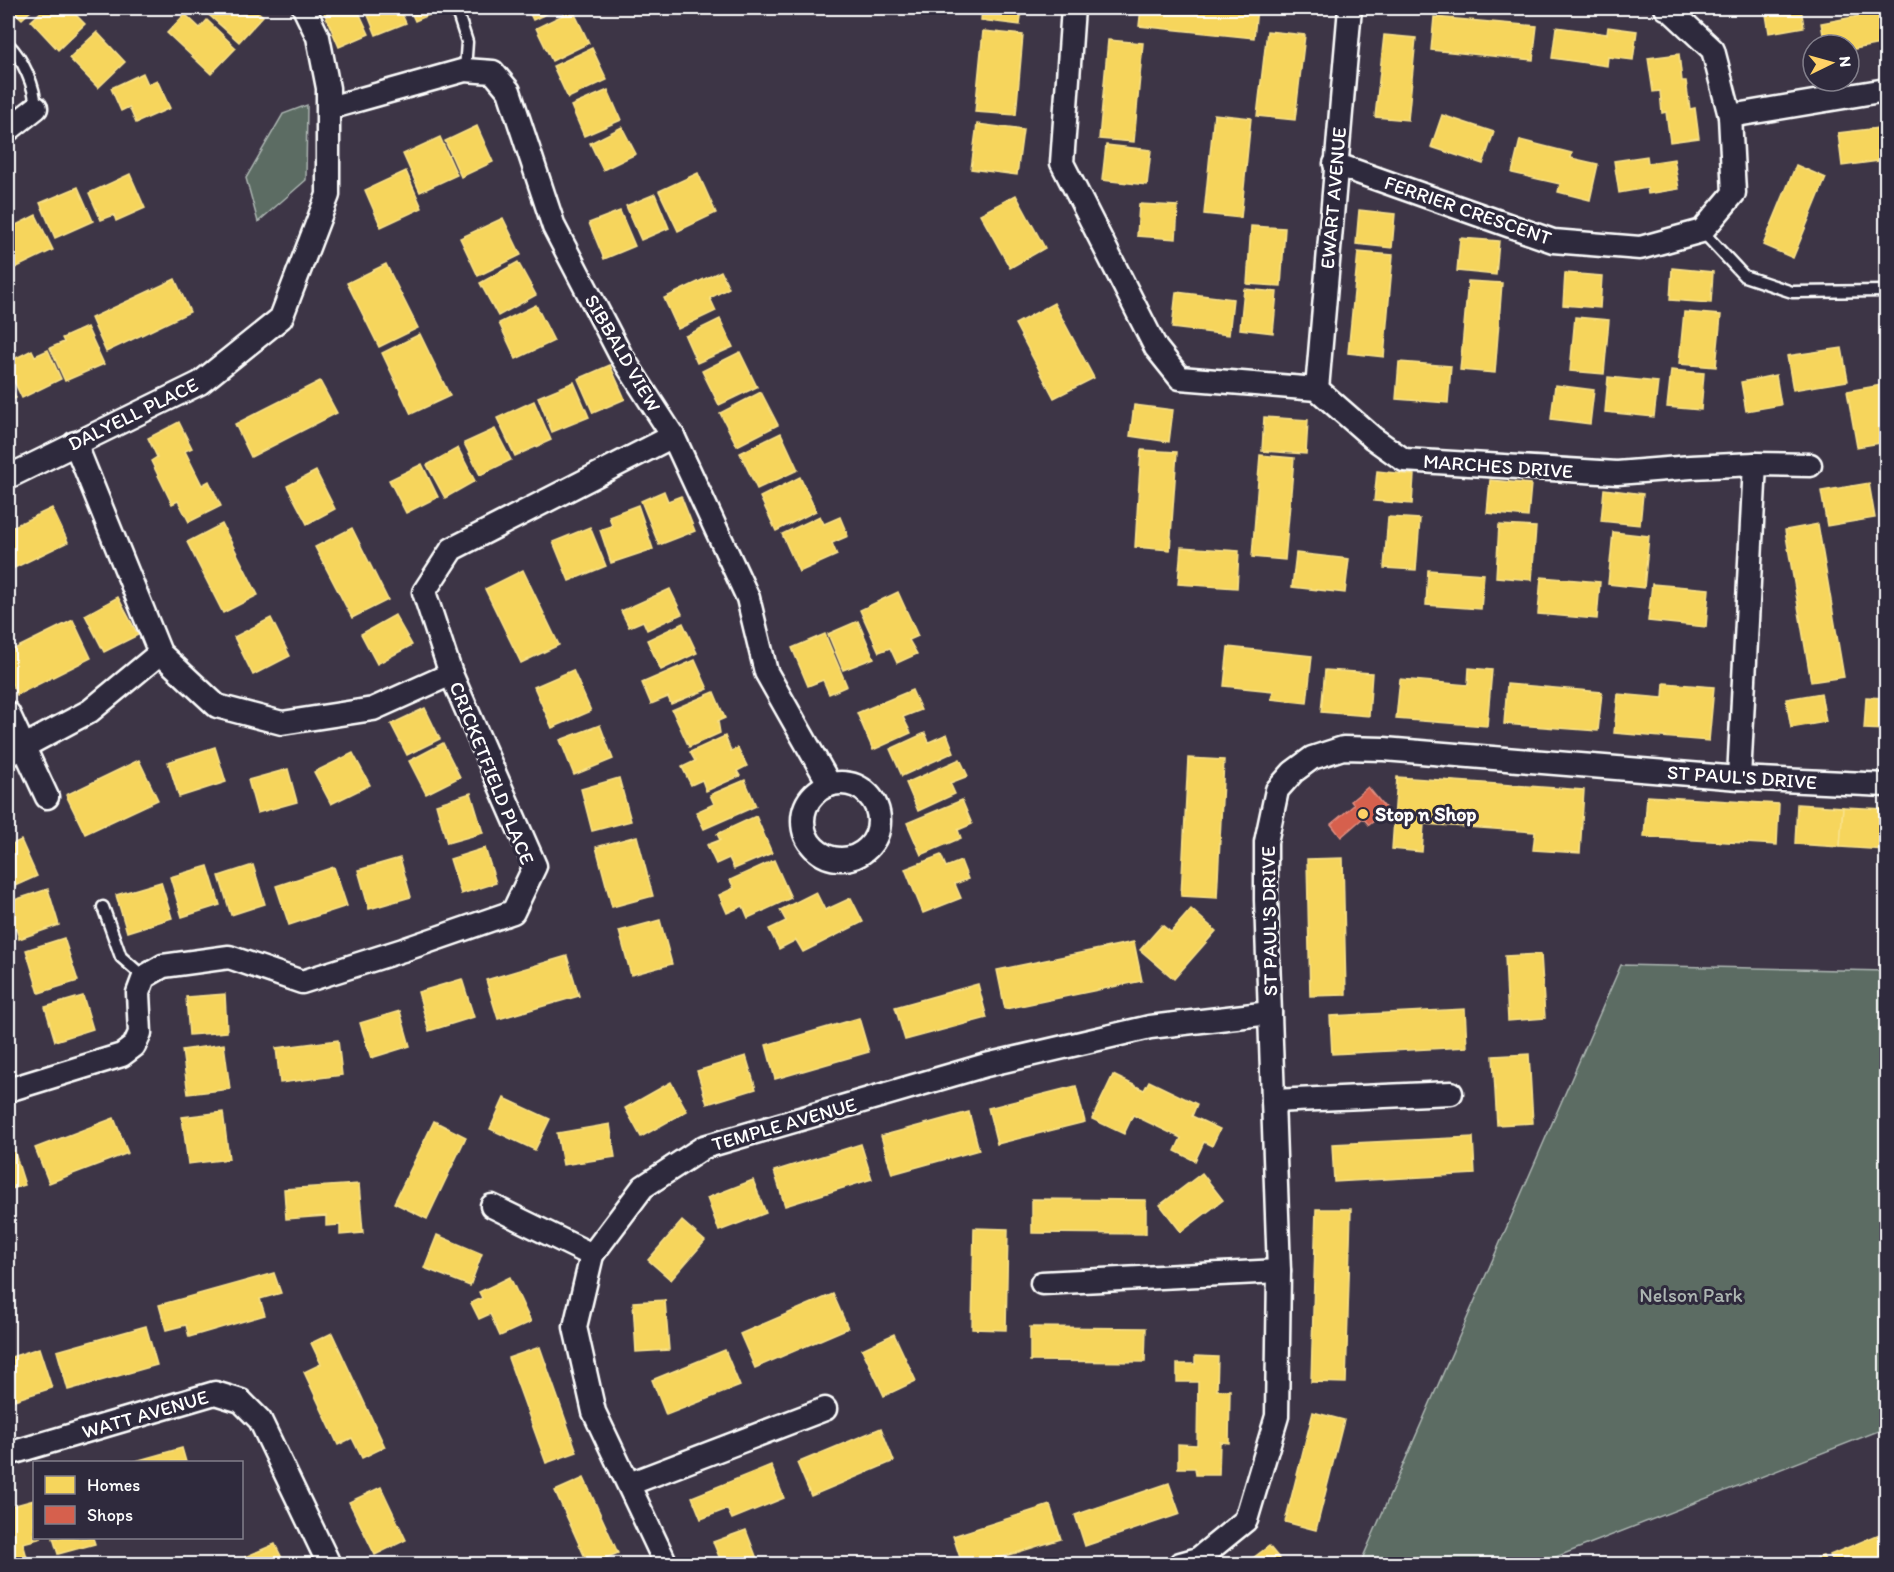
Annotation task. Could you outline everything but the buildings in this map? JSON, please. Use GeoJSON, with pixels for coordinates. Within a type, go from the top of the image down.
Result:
{"type":"FeatureCollection","features":[{"type":"Feature","properties":{"kind":"street","name":"DALYELL PLACE"},"geometry":{"type":"LineString","coordinates":[[8,477],[200,383],[281,318],[328,195],[328,88],[318,37],[304,8]]}},
{"type":"Feature","properties":{"kind":"street"},"geometry":{"type":"LineString","coordinates":[[1072,8],[1062,163],[1156,348],[1180,378],[1317,389]]}},
{"type":"Feature","properties":{"kind":"street","name":"EWART AVENUE"},"geometry":{"type":"LineString","coordinates":[[1317,389],[1350,8]]}},
{"type":"Feature","properties":{"kind":"street"},"geometry":{"type":"LineString","coordinates":[[1666,8],[1713,50],[1730,116],[1734,193],[1702,231]]}},
{"type":"Feature","properties":{"kind":"street","name":"SIBBALD VIEW"},"geometry":{"type":"LineString","coordinates":[[329,108],[465,70],[493,72],[509,91],[554,227],[620,354],[673,435],[748,598],[766,672],[830,784]]}},
{"type":"Feature","properties":{"kind":"street"},"geometry":{"type":"LineString","coordinates":[[1730,116],[1887,90]]}},
{"type":"Feature","properties":{"kind":"street"},"geometry":{"type":"LineString","coordinates":[[8,130],[36,108]]}},
{"type":"Feature","properties":{"kind":"street","name":"FERRIER CRESCENT"},"geometry":{"type":"LineString","coordinates":[[1335,164],[1553,241],[1640,248],[1702,231]]}},
{"type":"Feature","properties":{"kind":"street","name":"MARCHES DRIVE"},"geometry":{"type":"LineString","coordinates":[[1317,389],[1373,438],[1404,460],[1617,473],[1755,464],[1810,465]]}},
{"type":"Feature","properties":{"kind":"street","name":"CRICKETFIELD PLACE"},"geometry":{"type":"LineString","coordinates":[[144,977],[163,966],[229,957],[302,982],[513,912],[535,866],[451,674],[424,592],[452,549],[673,435]]}},
{"type":"Feature","properties":{"kind":"street"},"geometry":{"type":"LineString","coordinates":[[75,443],[160,653],[217,706],[282,723],[373,710],[451,674]]}},
{"type":"Feature","properties":{"kind":"street"},"geometry":{"type":"LineString","coordinates":[[1739,778],[1755,464]]}},
{"type":"Feature","properties":{"kind":"street"},"geometry":{"type":"LineString","coordinates":[[16,751],[90,711],[160,653]]}},
{"type":"Feature","properties":{"kind":"street"},"geometry":{"type":"LineString","coordinates":[[8,713],[16,751],[47,797]]}},
{"type":"Feature","properties":{"kind":"street","name":"ST PAUL'S DRIVE"},"geometry":{"type":"LineString","coordinates":[[1180,1564],[1198,1559],[1246,1520],[1277,1416],[1279,1271],[1266,842],[1277,790],[1293,772],[1312,758],[1343,748],[1384,749],[1739,778],[1887,785]]}},
{"type":"Feature","properties":{"kind":"street"},"geometry":{"type":"LineString","coordinates":[[8,1090],[122,1054],[134,1046],[140,1034],[138,993],[144,977]]}},
{"type":"Feature","properties":{"kind":"street","name":"TEMPLE AVENUE"},"geometry":{"type":"LineString","coordinates":[[666,1564],[594,1412],[575,1327],[592,1256],[644,1187],[704,1147],[986,1065],[1150,1027],[1270,1013]]}},
{"type":"Feature","properties":{"kind":"street"},"geometry":{"type":"LineString","coordinates":[[1274,1101],[1451,1093]]}},
{"type":"Feature","properties":{"kind":"street"},"geometry":{"type":"LineString","coordinates":[[492,1206],[592,1256]]}},
{"type":"Feature","properties":{"kind":"street"},"geometry":{"type":"LineString","coordinates":[[1042,1283],[1279,1271]]}},
{"type":"Feature","properties":{"kind":"street","name":"WATT AVENUE"},"geometry":{"type":"LineString","coordinates":[[8,1454],[215,1394],[242,1401],[260,1420],[329,1564]]}},
{"type":"Feature","properties":{"kind":"street"},"geometry":{"type":"LineString","coordinates":[[629,1484],[825,1409]]}},
{"type":"Feature","properties":{"kind":"lane"},"geometry":{"type":"LineString","coordinates":[[456,8],[467,42],[465,70]]}},
{"type":"Feature","properties":{"kind":"lane"},"geometry":{"type":"LineString","coordinates":[[8,44],[15,51],[35,94],[36,108]]}},
{"type":"Feature","properties":{"kind":"lane"},"geometry":{"type":"LineString","coordinates":[[1702,231],[1744,276],[1792,292],[1887,291]]}},
{"type":"Feature","properties":{"kind":"lane"},"geometry":{"type":"LineString","coordinates":[[102,907],[121,957],[144,977]]}},
{"type":"Feature","properties":{"kind":"green space"},"geometry":{"type":"Polygon","coordinates":[[[307,105],[306,180],[258,222],[246,178],[283,114],[307,105]]]}},
{"type":"Feature","properties":{"kind":"green space","name":"Nelson Park"},"geometry":{"type":"Polygon","coordinates":[[[1621,965],[1886,971],[1886,1428],[1538,1564],[1360,1564],[1621,965]]]}},
{"type":"Feature","properties":{"kind":"place","name":"Stop n Shop"},"geometry":{"type":"Point","coordinates":[1363,814]}}]}
